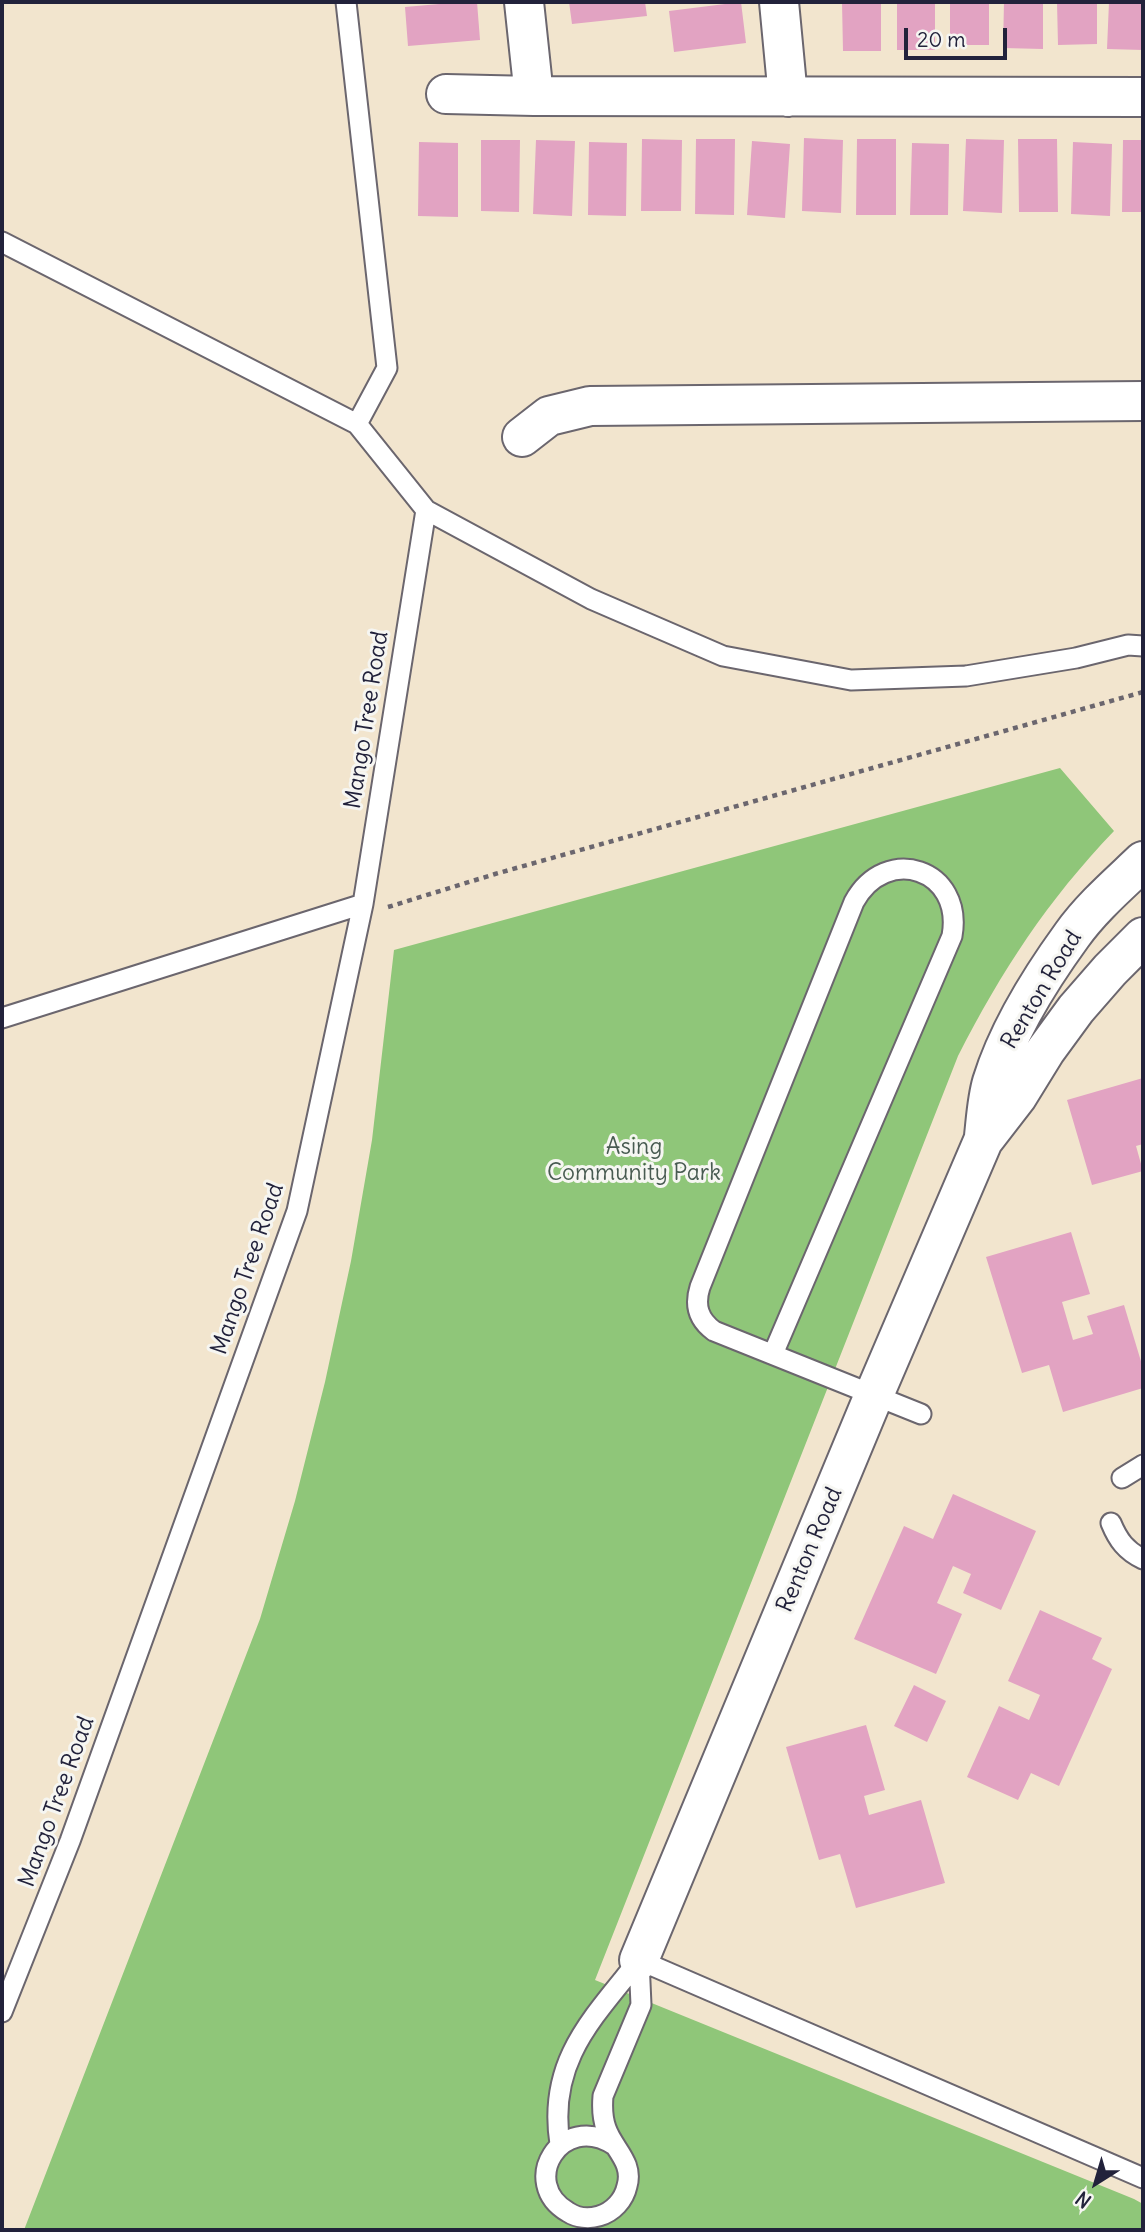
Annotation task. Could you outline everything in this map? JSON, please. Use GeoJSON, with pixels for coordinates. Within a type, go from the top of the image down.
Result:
{"type":"FeatureCollection","features":[{"type":"Feature","properties":{"kind":"street"},"geometry":{"type":"LineString","coordinates":[[524,2],[534,96]]}},
{"type":"Feature","properties":{"kind":"street"},"geometry":{"type":"LineString","coordinates":[[779,2],[788,97]]}},
{"type":"Feature","properties":{"kind":"street"},"geometry":{"type":"LineString","coordinates":[[446,94],[1143,97]]}},
{"type":"Feature","properties":{"kind":"street"},"geometry":{"type":"LineString","coordinates":[[522,437],[549,416],[590,407],[1143,401]]}},
{"type":"Feature","properties":{"kind":"street","name":"Renton Road"},"geometry":{"type":"LineString","coordinates":[[639,1960],[874,1395],[983,1141],[992,1084],[1013,1032],[1073,933],[1143,861]]}},
{"type":"Feature","properties":{"kind":"street","name":"Renton Road"},"geometry":{"type":"LineString","coordinates":[[983,1141],[1017,1097],[1076,1009],[1143,937]]}},
{"type":"Feature","properties":{"kind":"lane"},"geometry":{"type":"LineString","coordinates":[[346,2],[387,368],[358,424]]}},
{"type":"Feature","properties":{"kind":"lane"},"geometry":{"type":"LineString","coordinates":[[2,242],[358,424],[426,510],[592,599],[723,656],[851,680],[966,676],[1076,658],[1128,645],[1143,646]]}},
{"type":"Feature","properties":{"kind":"lane","name":"Mango Tree Road"},"geometry":{"type":"LineString","coordinates":[[2,2012],[70,1841],[297,1211],[362,910],[426,510]]}},
{"type":"Feature","properties":{"kind":"lane"},"geometry":{"type":"LineString","coordinates":[[773,1354],[952,936],[954,922],[948,895],[928,875],[915,870],[900,868],[872,878],[861,889],[854,902],[697,1296],[697,1307],[706,1325],[714,1331],[921,1413]]}},
{"type":"Feature","properties":{"kind":"lane"},"geometry":{"type":"LineString","coordinates":[[2,1018],[362,910]]}},
{"type":"Feature","properties":{"kind":"lane"},"geometry":{"type":"LineString","coordinates":[[1122,1479],[1143,1465]]}},
{"type":"Feature","properties":{"kind":"lane"},"geometry":{"type":"LineString","coordinates":[[1111,1523],[1117,1538],[1127,1550],[1143,1559]]}},
{"type":"Feature","properties":{"kind":"lane"},"geometry":{"type":"LineString","coordinates":[[560,2144],[557,2116],[562,2077],[581,2034],[639,1960]]}},
{"type":"Feature","properties":{"kind":"lane"},"geometry":{"type":"LineString","coordinates":[[614,2145],[602,2137],[587,2135],[573,2137],[560,2144],[551,2155],[546,2168],[548,2189],[560,2208],[587,2218],[601,2216],[614,2209],[628,2184],[628,2170],[623,2156],[606,2129],[602,2112],[603,2096],[641,2005],[639,1960]]}},
{"type":"Feature","properties":{"kind":"lane"},"geometry":{"type":"LineString","coordinates":[[639,1960],[1143,2178]]}},
{"type":"Feature","properties":{"kind":"path"},"geometry":{"type":"LineString","coordinates":[[362,910],[1143,692]]}},
{"type":"Feature","properties":{"kind":"green space","name":"Asing Community Park"},"geometry":{"type":"Polygon","coordinates":[[[1060,768],[1114,831],[1068,884],[1027,938],[958,1056],[595,1980],[1134,2199],[1143,2204],[1143,2230],[24,2230],[260,1619],[295,1501],[325,1382],[351,1261],[372,1140],[394,950],[1060,768]]]}},
{"type":"Feature","properties":{"kind":"building"},"geometry":{"type":"Polygon","coordinates":[[[477,2],[480,40],[408,46],[405,7],[477,2]]]}},
{"type":"Feature","properties":{"kind":"building"},"geometry":{"type":"Polygon","coordinates":[[[569,2],[645,2],[647,16],[572,24],[569,2]]]}},
{"type":"Feature","properties":{"kind":"building"},"geometry":{"type":"Polygon","coordinates":[[[741,2],[746,43],[674,52],[669,11],[741,2]]]}},
{"type":"Feature","properties":{"kind":"building"},"geometry":{"type":"Polygon","coordinates":[[[842,2],[881,2],[881,51],[843,51],[842,2]]]}},
{"type":"Feature","properties":{"kind":"building"},"geometry":{"type":"Polygon","coordinates":[[[897,2],[935,2],[935,50],[897,50],[897,2]]]}},
{"type":"Feature","properties":{"kind":"building"},"geometry":{"type":"Polygon","coordinates":[[[950,2],[989,2],[989,45],[950,45],[950,2]]]}},
{"type":"Feature","properties":{"kind":"building"},"geometry":{"type":"Polygon","coordinates":[[[1004,2],[1043,2],[1043,49],[1003,48],[1004,2]]]}},
{"type":"Feature","properties":{"kind":"building"},"geometry":{"type":"Polygon","coordinates":[[[1057,2],[1097,2],[1097,44],[1058,45],[1057,2]]]}},
{"type":"Feature","properties":{"kind":"building"},"geometry":{"type":"Polygon","coordinates":[[[1109,2],[1143,2],[1143,50],[1107,49],[1109,2]]]}},
{"type":"Feature","properties":{"kind":"building"},"geometry":{"type":"Polygon","coordinates":[[[804,138],[843,140],[841,213],[802,211],[804,138]]]}},
{"type":"Feature","properties":{"kind":"building"},"geometry":{"type":"Polygon","coordinates":[[[642,139],[682,140],[681,211],[641,211],[642,139]]]}},
{"type":"Feature","properties":{"kind":"building"},"geometry":{"type":"Polygon","coordinates":[[[696,139],[735,139],[734,215],[695,214],[696,139]]]}},
{"type":"Feature","properties":{"kind":"building"},"geometry":{"type":"Polygon","coordinates":[[[857,139],[896,139],[896,215],[856,215],[857,139]]]}},
{"type":"Feature","properties":{"kind":"building"},"geometry":{"type":"Polygon","coordinates":[[[966,139],[1004,140],[1002,213],[963,211],[966,139]]]}},
{"type":"Feature","properties":{"kind":"building"},"geometry":{"type":"Polygon","coordinates":[[[1018,139],[1057,139],[1058,212],[1019,212],[1018,139]]]}},
{"type":"Feature","properties":{"kind":"building"},"geometry":{"type":"Polygon","coordinates":[[[481,140],[520,140],[519,212],[481,211],[481,140]]]}},
{"type":"Feature","properties":{"kind":"building"},"geometry":{"type":"Polygon","coordinates":[[[536,140],[575,141],[572,216],[533,214],[536,140]]]}},
{"type":"Feature","properties":{"kind":"building"},"geometry":{"type":"Polygon","coordinates":[[[1123,140],[1143,140],[1143,212],[1122,212],[1123,140]]]}},
{"type":"Feature","properties":{"kind":"building"},"geometry":{"type":"Polygon","coordinates":[[[752,141],[790,144],[785,218],[747,215],[752,141]]]}},
{"type":"Feature","properties":{"kind":"building"},"geometry":{"type":"Polygon","coordinates":[[[419,142],[458,143],[458,217],[418,216],[419,142]]]}},
{"type":"Feature","properties":{"kind":"building"},"geometry":{"type":"Polygon","coordinates":[[[589,142],[627,143],[626,216],[588,215],[589,142]]]}},
{"type":"Feature","properties":{"kind":"building"},"geometry":{"type":"Polygon","coordinates":[[[1073,142],[1112,144],[1110,216],[1071,214],[1073,142]]]}},
{"type":"Feature","properties":{"kind":"building"},"geometry":{"type":"Polygon","coordinates":[[[912,143],[949,144],[948,215],[910,215],[912,143]]]}},
{"type":"Feature","properties":{"kind":"building"},"geometry":{"type":"Polygon","coordinates":[[[1143,1078],[1143,1144],[1136,1146],[1143,1171],[1092,1185],[1067,1100],[1143,1078]]]}},
{"type":"Feature","properties":{"kind":"building"},"geometry":{"type":"Polygon","coordinates":[[[1071,1232],[1090,1294],[1062,1302],[1073,1340],[1093,1334],[1087,1316],[1124,1305],[1143,1368],[1143,1388],[1063,1412],[1049,1365],[1022,1373],[986,1257],[1071,1232]]]}},
{"type":"Feature","properties":{"kind":"building"},"geometry":{"type":"Polygon","coordinates":[[[953,1494],[1036,1531],[1001,1610],[963,1593],[971,1574],[953,1566],[937,1603],[962,1614],[936,1674],[854,1639],[904,1526],[933,1539],[953,1494]]]}},
{"type":"Feature","properties":{"kind":"building"},"geometry":{"type":"Polygon","coordinates":[[[1040,1610],[1102,1638],[1092,1659],[1112,1669],[1059,1786],[1031,1773],[1018,1800],[967,1777],[999,1706],[1029,1720],[1040,1695],[1008,1681],[1040,1610]]]}},
{"type":"Feature","properties":{"kind":"building"},"geometry":{"type":"Polygon","coordinates":[[[914,1685],[946,1701],[927,1742],[894,1726],[914,1685]]]}},
{"type":"Feature","properties":{"kind":"building"},"geometry":{"type":"Polygon","coordinates":[[[866,1725],[885,1790],[864,1796],[869,1815],[921,1800],[945,1883],[856,1908],[840,1854],[819,1860],[786,1747],[866,1725]]]}}]}
